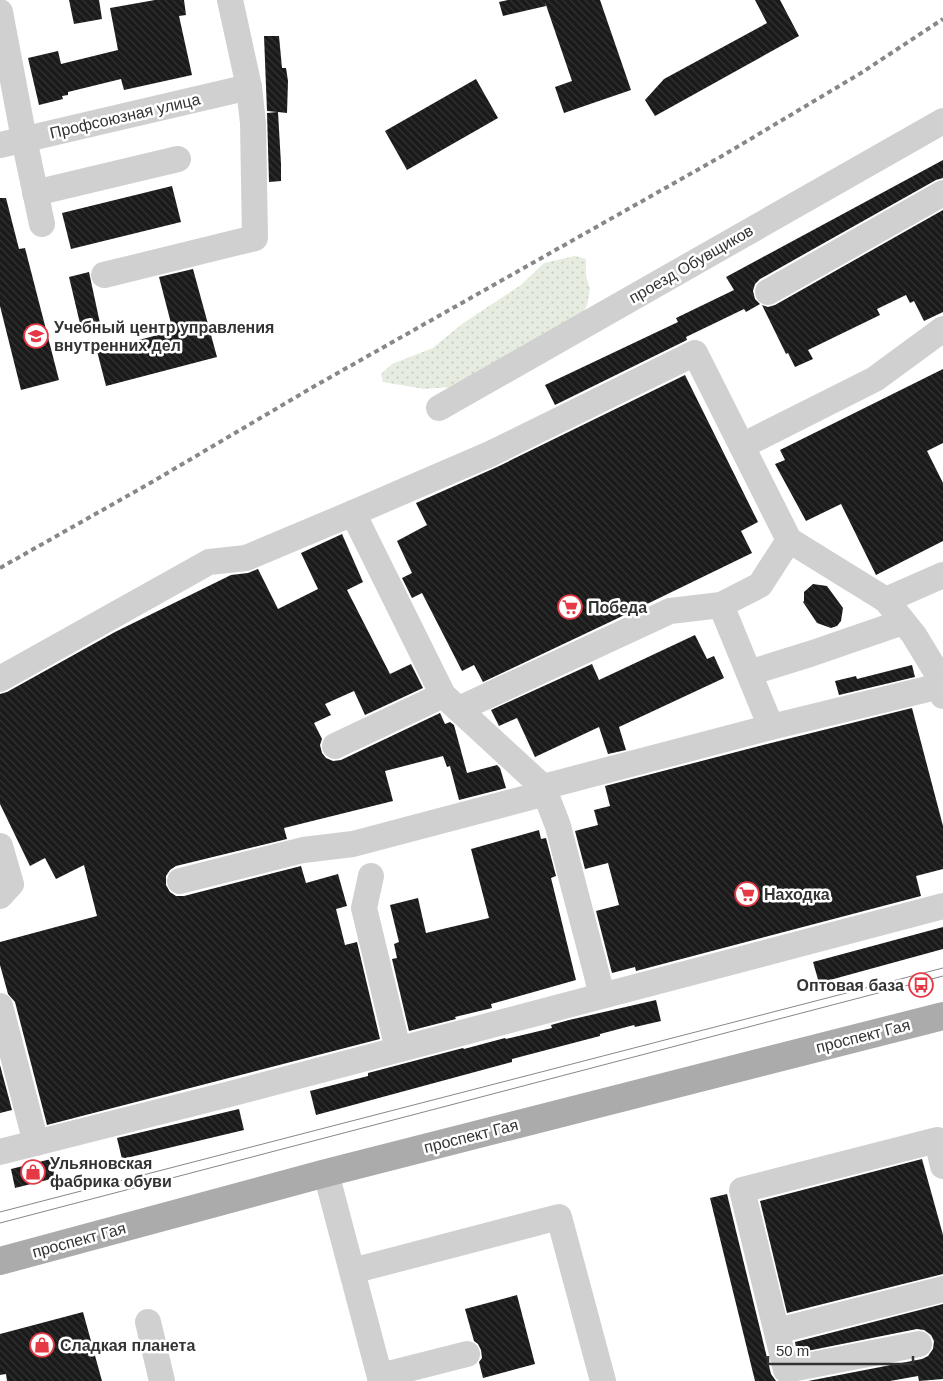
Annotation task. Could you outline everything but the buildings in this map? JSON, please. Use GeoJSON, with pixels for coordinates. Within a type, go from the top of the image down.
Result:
{"type":"FeatureCollection","features":[{"type":"Feature","properties":{"kind":"main road","name":"проспект Гая"},"geometry":{"type":"LineString","coordinates":[[0,1261],[326,1173],[943,1016]]}},
{"type":"Feature","properties":{"kind":"street"},"geometry":{"type":"LineString","coordinates":[[104,275],[255,238],[253,123],[249,87],[230,0]]}},
{"type":"Feature","properties":{"kind":"street"},"geometry":{"type":"LineString","coordinates":[[0,12],[12,142],[35,193],[42,224]]}},
{"type":"Feature","properties":{"kind":"street","name":"Профсоюзная улица"},"geometry":{"type":"LineString","coordinates":[[12,142],[249,87]]}},
{"type":"Feature","properties":{"kind":"street","name":"проезд Обувщиков"},"geometry":{"type":"LineString","coordinates":[[439,408],[943,121]]}},
{"type":"Feature","properties":{"kind":"street"},"geometry":{"type":"LineString","coordinates":[[35,193],[178,160]]}},
{"type":"Feature","properties":{"kind":"street"},"geometry":{"type":"LineString","coordinates":[[768,292],[943,193]]}},
{"type":"Feature","properties":{"kind":"street"},"geometry":{"type":"LineString","coordinates":[[742,446],[875,379],[943,329]]}},
{"type":"Feature","properties":{"kind":"street"},"geometry":{"type":"LineString","coordinates":[[0,679],[209,562],[246,558],[353,513],[490,454],[695,353],[790,540],[886,600],[914,636],[941,682],[771,727],[353,844],[303,850],[180,881]]}},
{"type":"Feature","properties":{"kind":"street"},"geometry":{"type":"LineString","coordinates":[[353,513],[451,702],[545,790],[558,826],[602,995]]}},
{"type":"Feature","properties":{"kind":"street"},"geometry":{"type":"LineString","coordinates":[[335,746],[451,702],[670,611],[722,605],[760,585],[790,540]]}},
{"type":"Feature","properties":{"kind":"street"},"geometry":{"type":"LineString","coordinates":[[886,600],[943,575]]}},
{"type":"Feature","properties":{"kind":"street"},"geometry":{"type":"LineString","coordinates":[[722,605],[771,727]]}},
{"type":"Feature","properties":{"kind":"street"},"geometry":{"type":"LineString","coordinates":[[749,673],[903,622]]}},
{"type":"Feature","properties":{"kind":"street"},"geometry":{"type":"LineString","coordinates":[[0,846],[11,884],[0,896]]}},
{"type":"Feature","properties":{"kind":"street"},"geometry":{"type":"LineString","coordinates":[[371,876],[364,908],[398,1049]]}},
{"type":"Feature","properties":{"kind":"street"},"geometry":{"type":"LineString","coordinates":[[0,1152],[943,906]]}},
{"type":"Feature","properties":{"kind":"street"},"geometry":{"type":"LineString","coordinates":[[0,1006],[36,1143]]}},
{"type":"Feature","properties":{"kind":"street"},"geometry":{"type":"LineString","coordinates":[[919,1344],[788,1375],[742,1190],[936,1140],[943,1166]]}},
{"type":"Feature","properties":{"kind":"street"},"geometry":{"type":"LineString","coordinates":[[326,1173],[380,1378],[466,1354]]}},
{"type":"Feature","properties":{"kind":"street"},"geometry":{"type":"LineString","coordinates":[[352,1271],[559,1217],[603,1381]]}},
{"type":"Feature","properties":{"kind":"street"},"geometry":{"type":"LineString","coordinates":[[777,1331],[943,1289]]}},
{"type":"Feature","properties":{"kind":"street"},"geometry":{"type":"LineString","coordinates":[[148,1322],[162,1381]]}},
{"type":"Feature","properties":{"kind":"shaded area"},"geometry":{"type":"Polygon","coordinates":[[[575,256],[586,259],[586,276],[590,289],[587,305],[580,319],[464,386],[424,389],[383,382],[381,374],[392,364],[433,348],[462,324],[521,285],[544,263],[575,256]]]}},
{"type":"Feature","properties":{"kind":"tram line"},"geometry":{"type":"LineString","coordinates":[[0,1212],[943,968]]}},
{"type":"Feature","properties":{"kind":"tram line"},"geometry":{"type":"LineString","coordinates":[[0,1223],[943,976]]}},
{"type":"Feature","properties":{"kind":"railway"},"geometry":{"type":"LineString","coordinates":[[0,568],[152,482],[313,387],[722,156],[861,73],[943,19]]}},
{"type":"Feature","properties":{"kind":"place","name":"Учебный центр управления внутренних дел"},"geometry":{"type":"Point","coordinates":[36,336]}},
{"type":"Feature","properties":{"kind":"place","name":"Победа"},"geometry":{"type":"Point","coordinates":[570,607]}},
{"type":"Feature","properties":{"kind":"place","name":"Находка"},"geometry":{"type":"Point","coordinates":[747,894]}},
{"type":"Feature","properties":{"kind":"place","name":"Оптовая база"},"geometry":{"type":"Point","coordinates":[921,985]}},
{"type":"Feature","properties":{"kind":"place","name":"Ульяновская фабрика обуви"},"geometry":{"type":"Point","coordinates":[33,1172]}},
{"type":"Feature","properties":{"kind":"place","name":"Сладкая планета"},"geometry":{"type":"Point","coordinates":[42,1345]}}]}
